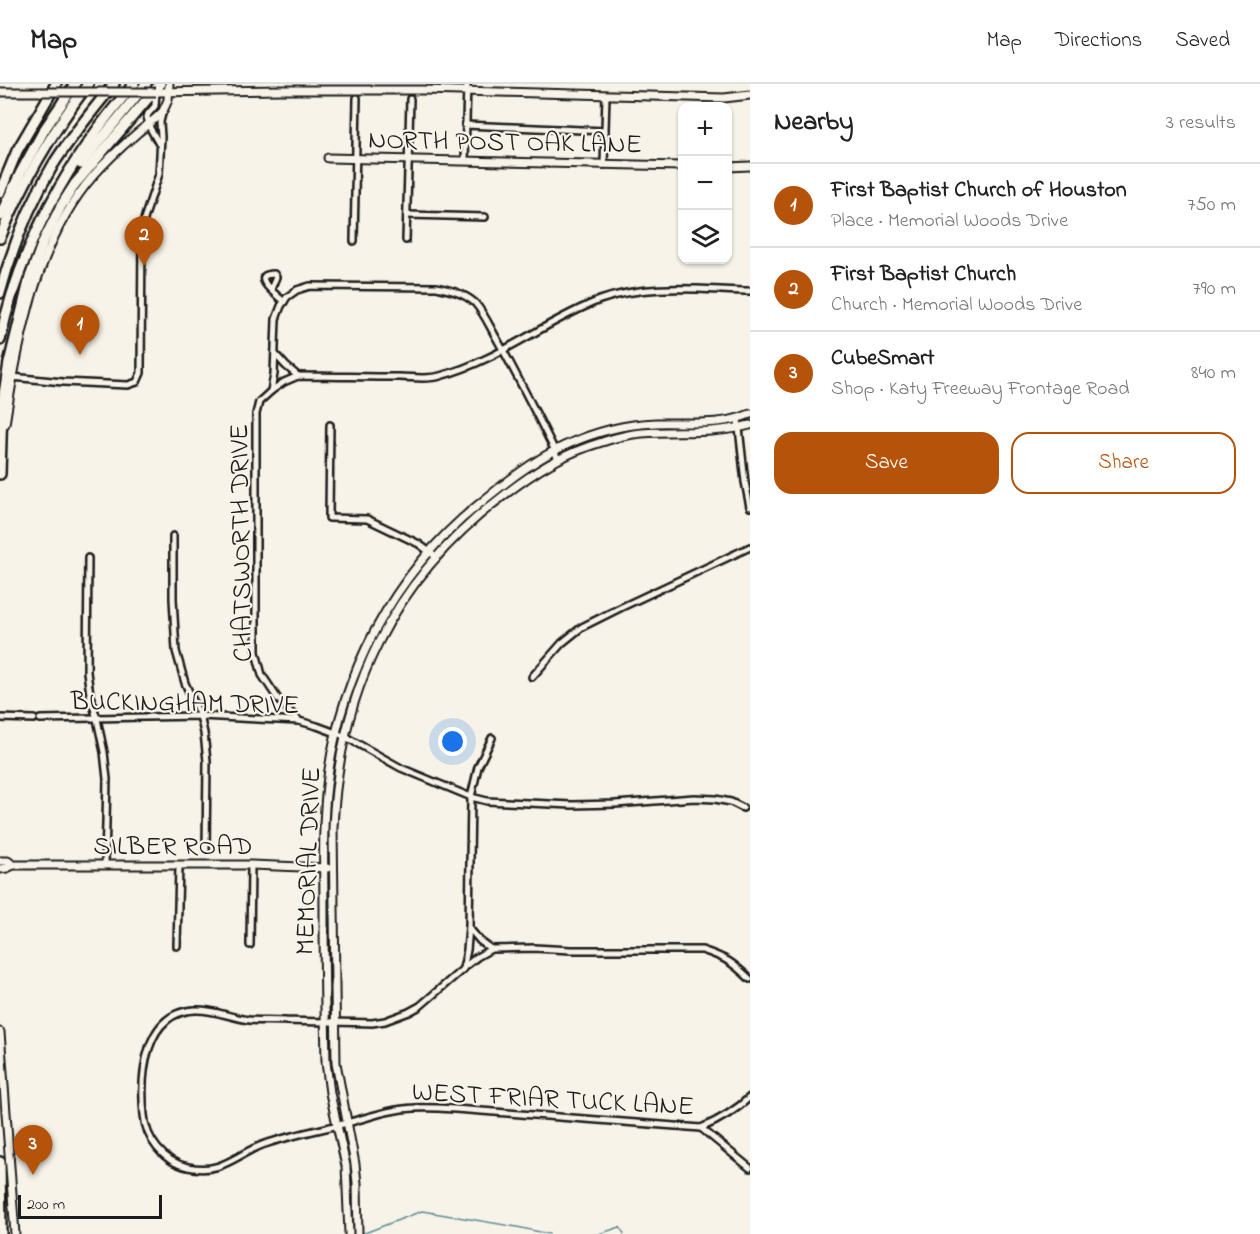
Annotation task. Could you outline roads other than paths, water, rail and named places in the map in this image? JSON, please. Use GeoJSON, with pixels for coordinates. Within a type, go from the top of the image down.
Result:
{"type":"FeatureCollection","features":[{"type":"Feature","properties":{"kind":"highway"},"geometry":{"type":"LineString","coordinates":[[0,192],[17,151],[56,84]]}},
{"type":"Feature","properties":{"kind":"highway"},"geometry":{"type":"LineString","coordinates":[[0,216],[44,130],[75,84]]}},
{"type":"Feature","properties":{"kind":"highway"},"geometry":{"type":"LineString","coordinates":[[0,238],[33,167],[63,117],[88,84]]}},
{"type":"Feature","properties":{"kind":"highway"},"geometry":{"type":"LineString","coordinates":[[0,293],[16,240],[47,176],[62,151],[114,84]]}},
{"type":"Feature","properties":{"kind":"highway"},"geometry":{"type":"LineString","coordinates":[[0,340],[19,273],[50,204],[112,110],[134,84]]}},
{"type":"Feature","properties":{"kind":"highway"},"geometry":{"type":"LineString","coordinates":[[50,204],[146,84]]}},
{"type":"Feature","properties":{"kind":"highway"},"geometry":{"type":"LineString","coordinates":[[0,476],[2,406],[9,363],[30,277],[43,242],[75,184],[158,91]]}},
{"type":"Feature","properties":{"kind":"highway"},"geometry":{"type":"LineString","coordinates":[[0,1162],[1,1234]]}},
{"type":"Feature","properties":{"kind":"main road"},"geometry":{"type":"LineString","coordinates":[[0,476],[12,377],[38,278],[58,226],[91,178],[116,151],[163,111],[168,103],[169,88]]}},
{"type":"Feature","properties":{"kind":"main road"},"geometry":{"type":"LineString","coordinates":[[0,92],[158,91],[169,88],[467,88],[724,98],[750,95]]}},
{"type":"Feature","properties":{"kind":"main road","name":"NORTH POST OAK LANE"},"geometry":{"type":"LineString","coordinates":[[328,159],[678,166]]}},
{"type":"Feature","properties":{"kind":"main road"},"geometry":{"type":"LineString","coordinates":[[732,166],[750,166]]}},
{"type":"Feature","properties":{"kind":"main road","name":"MEMORIAL DRIVE"},"geometry":{"type":"LineString","coordinates":[[349,1234],[346,1166],[327,1079],[324,961],[326,786],[336,732],[352,679],[372,634],[396,596],[429,552],[458,521],[513,478],[581,439],[622,428],[653,423],[710,423],[738,419],[750,414]]}},
{"type":"Feature","properties":{"kind":"main road","name":"MEMORIAL DRIVE"},"geometry":{"type":"LineString","coordinates":[[358,1234],[355,1164],[336,1063],[333,868],[335,797],[344,736],[361,680],[380,639],[414,585],[436,557],[482,512],[556,454],[641,433],[710,432],[750,425]]}},
{"type":"Feature","properties":{"kind":"main road"},"geometry":{"type":"LineString","coordinates":[[622,428],[624,436]]}},
{"type":"Feature","properties":{"kind":"main road"},"geometry":{"type":"LineString","coordinates":[[372,634],[380,639]]}},
{"type":"Feature","properties":{"kind":"main road","name":"SILBER ROAD"},"geometry":{"type":"LineString","coordinates":[[0,861],[8,861],[13,865]]}},
{"type":"Feature","properties":{"kind":"main road","name":"SILBER ROAD"},"geometry":{"type":"LineString","coordinates":[[0,869],[13,865],[250,865],[333,868]]}},
{"type":"Feature","properties":{"kind":"main road"},"geometry":{"type":"LineString","coordinates":[[324,961],[334,962]]}},
{"type":"Feature","properties":{"kind":"main road"},"geometry":{"type":"LineString","coordinates":[[0,1032],[15,1234]]}},
{"type":"Feature","properties":{"kind":"street"},"geometry":{"type":"LineString","coordinates":[[465,160],[467,88]]}},
{"type":"Feature","properties":{"kind":"street"},"geometry":{"type":"LineString","coordinates":[[158,91],[155,106],[147,116],[161,148]]}},
{"type":"Feature","properties":{"kind":"street"},"geometry":{"type":"LineString","coordinates":[[604,165],[606,95]]}},
{"type":"Feature","properties":{"kind":"street"},"geometry":{"type":"LineString","coordinates":[[354,241],[357,98]]}},
{"type":"Feature","properties":{"kind":"street"},"geometry":{"type":"LineString","coordinates":[[406,240],[410,99]]}},
{"type":"Feature","properties":{"kind":"street"},"geometry":{"type":"LineString","coordinates":[[12,377],[56,382],[128,385],[137,382],[141,373],[142,228],[159,174],[160,122],[163,111]]}},
{"type":"Feature","properties":{"kind":"street"},"geometry":{"type":"LineString","coordinates":[[465,125],[605,131]]}},
{"type":"Feature","properties":{"kind":"street"},"geometry":{"type":"LineString","coordinates":[[408,215],[485,218]]}},
{"type":"Feature","properties":{"kind":"street"},"geometry":{"type":"LineString","coordinates":[[271,289],[284,302],[297,290],[310,286],[436,287],[454,290],[474,302],[482,312],[556,454]]}},
{"type":"Feature","properties":{"kind":"street"},"geometry":{"type":"LineString","coordinates":[[271,391],[298,376],[437,377],[464,369],[549,324],[600,300],[621,294],[642,290],[673,289],[750,291]]}},
{"type":"Feature","properties":{"kind":"street","name":"CHATSWORTH DRIVE"},"geometry":{"type":"LineString","coordinates":[[284,302],[276,319],[274,374],[271,391],[259,402],[256,414],[256,652],[262,675],[278,699],[299,721]]}},
{"type":"Feature","properties":{"kind":"street"},"geometry":{"type":"LineString","coordinates":[[275,354],[298,376]]}},
{"type":"Feature","properties":{"kind":"street"},"geometry":{"type":"LineString","coordinates":[[738,419],[750,507]]}},
{"type":"Feature","properties":{"kind":"street"},"geometry":{"type":"LineString","coordinates":[[330,425],[328,518],[367,519],[419,544],[436,557]]}},
{"type":"Feature","properties":{"kind":"street"},"geometry":{"type":"LineString","coordinates":[[173,536],[176,651],[185,683],[200,716],[207,761],[206,850]]}},
{"type":"Feature","properties":{"kind":"street"},"geometry":{"type":"LineString","coordinates":[[532,677],[562,643],[582,627],[750,547]]}},
{"type":"Feature","properties":{"kind":"street"},"geometry":{"type":"LineString","coordinates":[[88,558],[87,672],[104,752],[107,779],[105,865]]}},
{"type":"Feature","properties":{"kind":"street","name":"BUCKINGHAM DRIVE"},"geometry":{"type":"LineString","coordinates":[[0,718],[97,719],[200,716],[299,721],[336,732],[401,768],[471,797],[487,801],[572,805],[694,798],[731,802],[743,808]]}},
{"type":"Feature","properties":{"kind":"street"},"geometry":{"type":"LineString","coordinates":[[463,969],[468,950],[471,797],[478,767],[492,738]]}},
{"type":"Feature","properties":{"kind":"street"},"geometry":{"type":"LineString","coordinates":[[250,865],[250,945]]}},
{"type":"Feature","properties":{"kind":"street"},"geometry":{"type":"LineString","coordinates":[[177,946],[179,866]]}},
{"type":"Feature","properties":{"kind":"street"},"geometry":{"type":"LineString","coordinates":[[469,927],[480,941],[492,949]]}},
{"type":"Feature","properties":{"kind":"street"},"geometry":{"type":"LineString","coordinates":[[325,1022],[372,1023],[409,1012],[428,1000],[477,957],[492,949],[702,950],[732,962],[750,979]]}},
{"type":"Feature","properties":{"kind":"street","name":"WEST FRIAR TUCK LANE"},"geometry":{"type":"LineString","coordinates":[[325,1022],[249,1020],[197,1010],[177,1014],[166,1021],[151,1041],[147,1053],[143,1087],[144,1115],[154,1145],[178,1165],[197,1169],[212,1168],[221,1167],[265,1144],[378,1113],[416,1107],[701,1128],[738,1109],[750,1097]]}},
{"type":"Feature","properties":{"kind":"street"},"geometry":{"type":"LineString","coordinates":[[701,1128],[750,1168]]}},
{"type":"Feature","properties":{"kind":"waterway"},"geometry":{"type":"LineString","coordinates":[[362,1234],[422,1211],[549,1234]]}},
{"type":"Feature","properties":{"kind":"waterway"},"geometry":{"type":"LineString","coordinates":[[599,1234],[620,1227],[624,1234]]}},
{"type":"Feature","properties":{"kind":"place","name":"First Baptist Church"},"geometry":{"type":"Point","coordinates":[144,266]}},
{"type":"Feature","properties":{"kind":"place","name":"First Baptist Church of Houston"},"geometry":{"type":"Point","coordinates":[80,355]}},
{"type":"Feature","properties":{"kind":"place","name":"CubeSmart"},"geometry":{"type":"Point","coordinates":[33,1175]}}]}
